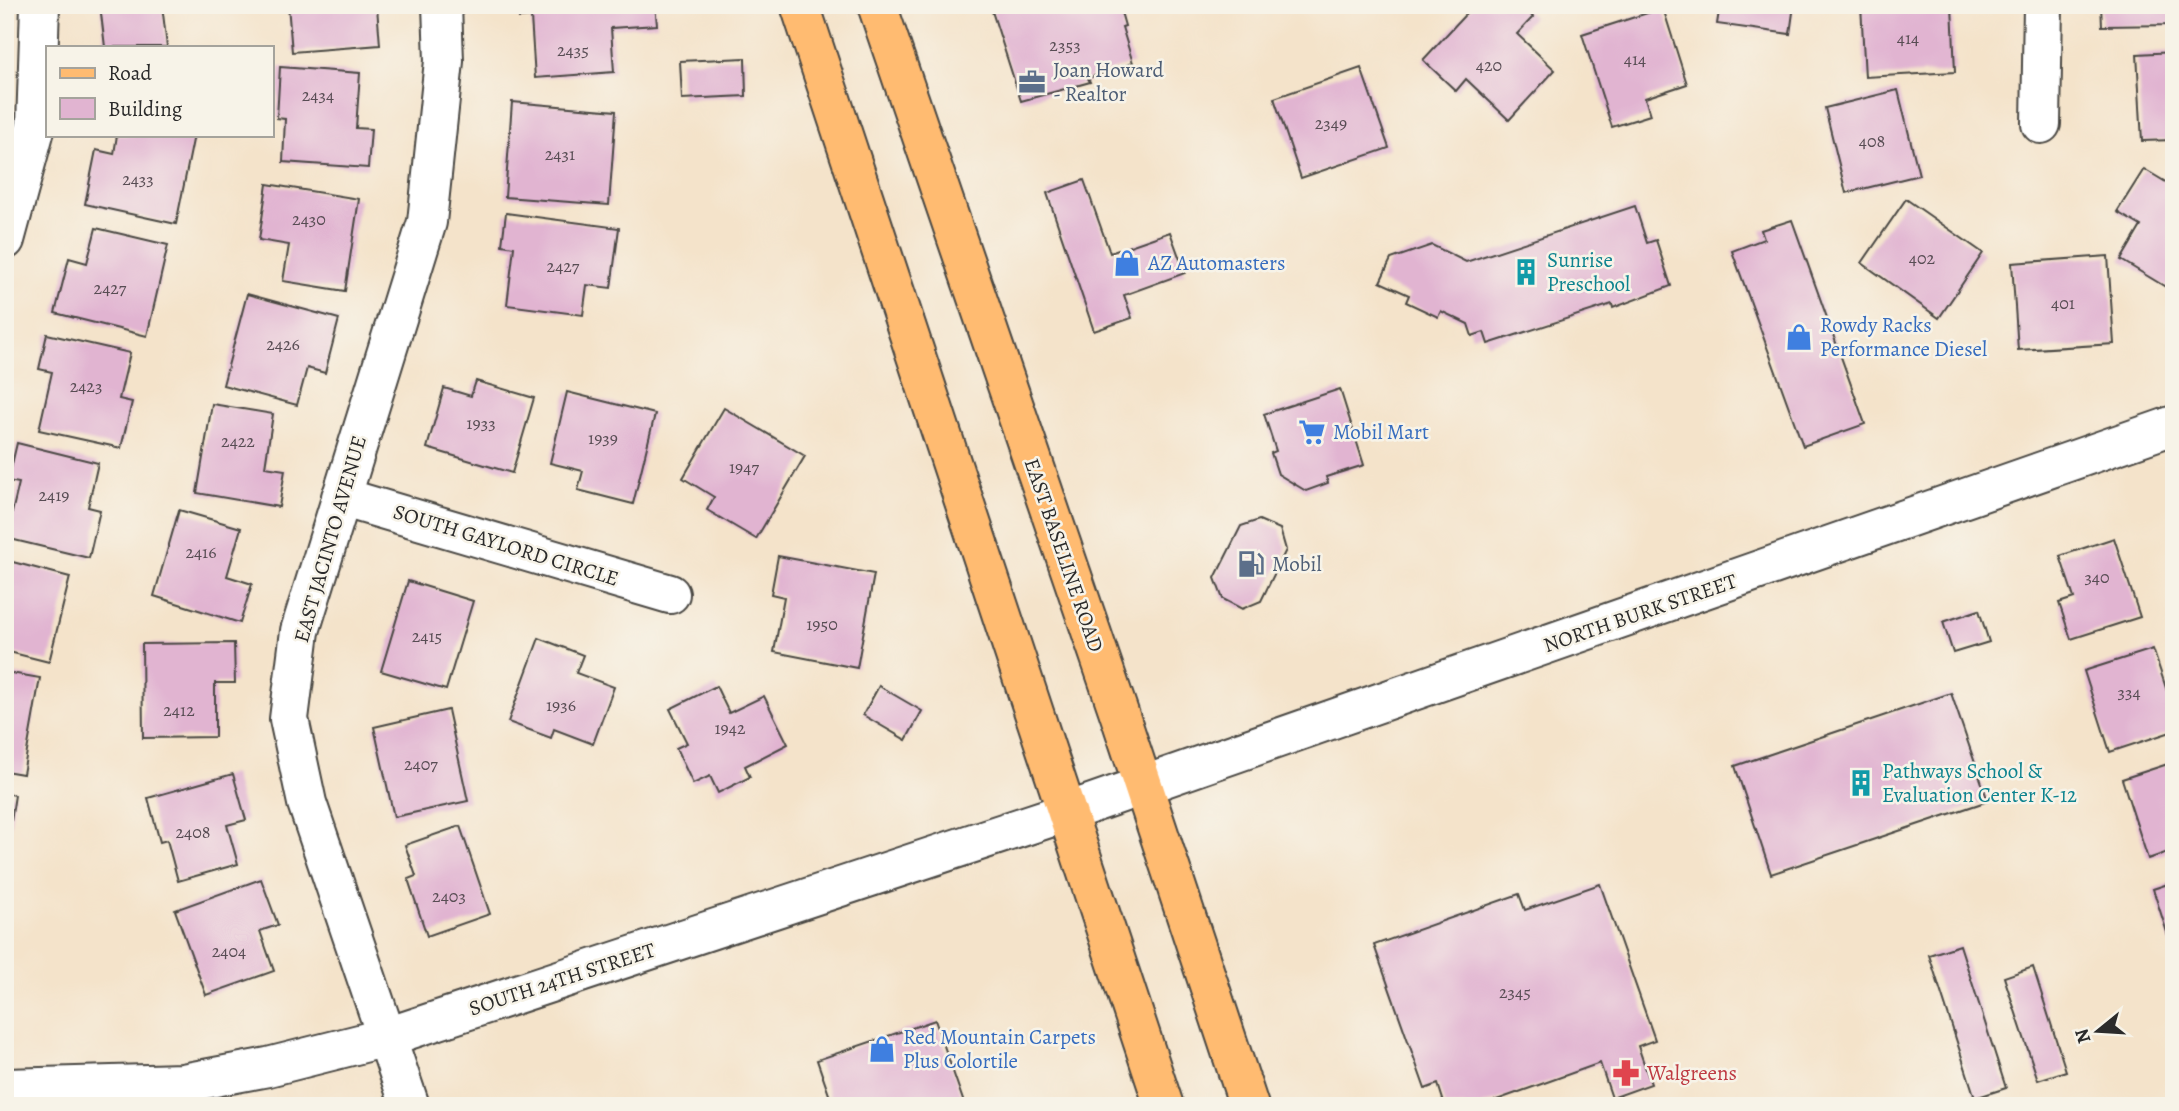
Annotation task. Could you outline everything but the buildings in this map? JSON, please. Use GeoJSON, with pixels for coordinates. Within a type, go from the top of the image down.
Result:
{"type":"FeatureCollection","features":[{"type":"Feature","properties":{"kind":"main road"},"geometry":{"type":"LineString","coordinates":[[800,5],[1164,1106]]}},
{"type":"Feature","properties":{"kind":"main road","name":"EAST BASELINE ROAD"},"geometry":{"type":"LineString","coordinates":[[877,5],[1249,1106]]}},
{"type":"Feature","properties":{"kind":"street"},"geometry":{"type":"LineString","coordinates":[[5,240],[36,126],[40,5]]}},
{"type":"Feature","properties":{"kind":"street","name":"EAST JACINTO AVENUE"},"geometry":{"type":"LineString","coordinates":[[410,1106],[307,803],[289,719],[300,631],[427,222],[444,61],[442,5]]}},
{"type":"Feature","properties":{"kind":"street"},"geometry":{"type":"LineString","coordinates":[[2040,124],[2043,5]]}},
{"type":"Feature","properties":{"kind":"street","name":"NORTH BURK STREET"},"geometry":{"type":"LineString","coordinates":[[1105,799],[2171,436]]}},
{"type":"Feature","properties":{"kind":"street","name":"SOUTH GAYLORD CIRCLE"},"geometry":{"type":"LineString","coordinates":[[341,497],[670,594]]}},
{"type":"Feature","properties":{"kind":"street","name":"SOUTH 24TH STREET"},"geometry":{"type":"LineString","coordinates":[[5,1088],[183,1083],[268,1068],[387,1037],[1105,799]]}},
{"type":"Feature","properties":{"kind":"place","name":"Joan Howard - Realtor"},"geometry":{"type":"Point","coordinates":[1032,82]}},
{"type":"Feature","properties":{"kind":"place","name":"AZ Automasters"},"geometry":{"type":"Point","coordinates":[1127,263]}},
{"type":"Feature","properties":{"kind":"place","name":"Sunrise Preschool"},"geometry":{"type":"Point","coordinates":[1526,272]}},
{"type":"Feature","properties":{"kind":"place","name":"Rowdy Racks Performance Diesel"},"geometry":{"type":"Point","coordinates":[1799,337]}},
{"type":"Feature","properties":{"kind":"place","name":"Mobil Mart"},"geometry":{"type":"Point","coordinates":[1312,432]}},
{"type":"Feature","properties":{"kind":"place","name":"Mobil"},"geometry":{"type":"Point","coordinates":[1251,564]}},
{"type":"Feature","properties":{"kind":"place","name":"Pathways School & Evaluation Center K-12"},"geometry":{"type":"Point","coordinates":[1861,783]}},
{"type":"Feature","properties":{"kind":"place","name":"Red Mountain Carpets Plus Colortile"},"geometry":{"type":"Point","coordinates":[882,1049]}},
{"type":"Feature","properties":{"kind":"place","name":"Walgreens"},"geometry":{"type":"Point","coordinates":[1626,1073]}}]}
